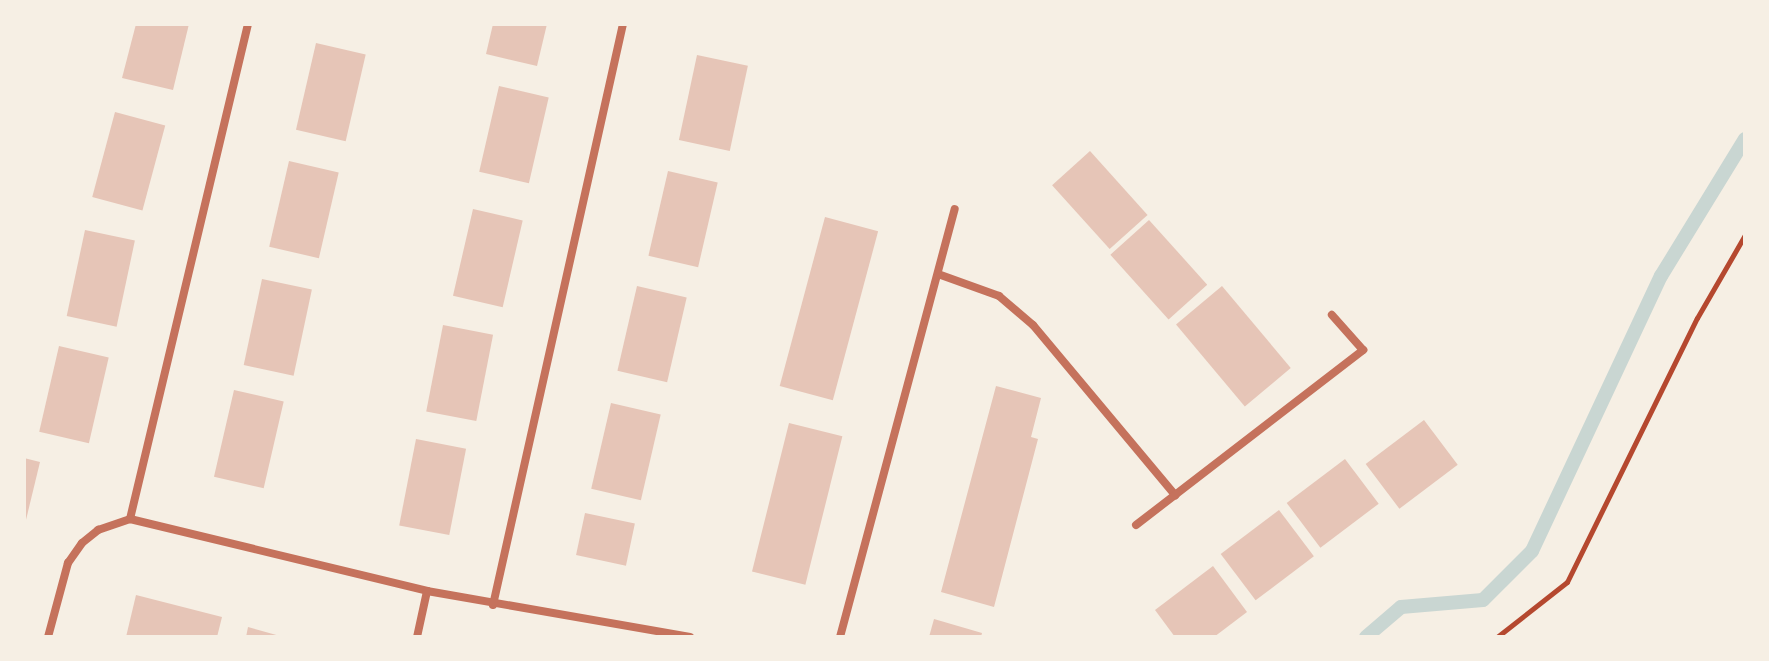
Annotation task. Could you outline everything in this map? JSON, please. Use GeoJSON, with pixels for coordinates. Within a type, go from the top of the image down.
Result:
{"type":"FeatureCollection","features":[{"type":"Feature","properties":{"kind":"street"},"geometry":{"type":"LineString","coordinates":[[130,519],[248,24]]}},
{"type":"Feature","properties":{"kind":"street"},"geometry":{"type":"LineString","coordinates":[[493,605],[623,24]]}},
{"type":"Feature","properties":{"kind":"street"},"geometry":{"type":"LineString","coordinates":[[840,637],[955,209]]}},
{"type":"Feature","properties":{"kind":"street"},"geometry":{"type":"LineString","coordinates":[[938,274],[999,296],[1033,325],[1175,495]]}},
{"type":"Feature","properties":{"kind":"street"},"geometry":{"type":"LineString","coordinates":[[1136,525],[1363,350],[1332,315]]}},
{"type":"Feature","properties":{"kind":"street"},"geometry":{"type":"LineString","coordinates":[[48,637],[68,563],[82,543],[98,530],[130,519],[493,605],[690,637]]}},
{"type":"Feature","properties":{"kind":"street"},"geometry":{"type":"LineString","coordinates":[[417,637],[427,591]]}},
{"type":"Feature","properties":{"kind":"path"},"geometry":{"type":"LineString","coordinates":[[1497,637],[1567,582],[1697,318],[1745,235]]}},
{"type":"Feature","properties":{"kind":"building"},"geometry":{"type":"Polygon","coordinates":[[[136,24],[189,24],[173,90],[122,78],[136,24]]]}},
{"type":"Feature","properties":{"kind":"building"},"geometry":{"type":"Polygon","coordinates":[[[493,24],[547,24],[537,66],[486,54],[493,24]]]}},
{"type":"Feature","properties":{"kind":"building"},"geometry":{"type":"Polygon","coordinates":[[[316,43],[366,54],[346,141],[296,130],[316,43]]]}},
{"type":"Feature","properties":{"kind":"building"},"geometry":{"type":"Polygon","coordinates":[[[697,55],[748,66],[730,151],[679,140],[697,55]]]}},
{"type":"Feature","properties":{"kind":"building"},"geometry":{"type":"Polygon","coordinates":[[[499,86],[549,97],[529,183],[479,172],[499,86]]]}},
{"type":"Feature","properties":{"kind":"building"},"geometry":{"type":"Polygon","coordinates":[[[115,112],[165,125],[142,210],[92,197],[115,112]]]}},
{"type":"Feature","properties":{"kind":"building"},"geometry":{"type":"Polygon","coordinates":[[[1090,151],[1148,215],[1110,249],[1052,185],[1090,151]]]}},
{"type":"Feature","properties":{"kind":"building"},"geometry":{"type":"Polygon","coordinates":[[[289,161],[339,172],[319,258],[269,247],[289,161]]]}},
{"type":"Feature","properties":{"kind":"building"},"geometry":{"type":"Polygon","coordinates":[[[668,171],[718,182],[698,267],[648,256],[668,171]]]}},
{"type":"Feature","properties":{"kind":"building"},"geometry":{"type":"Polygon","coordinates":[[[473,209],[523,220],[503,307],[453,296],[473,209]]]}},
{"type":"Feature","properties":{"kind":"building"},"geometry":{"type":"Polygon","coordinates":[[[825,217],[878,231],[833,400],[780,386],[825,217]]]}},
{"type":"Feature","properties":{"kind":"building"},"geometry":{"type":"Polygon","coordinates":[[[1149,220],[1207,285],[1169,319],[1110,255],[1149,220]]]}},
{"type":"Feature","properties":{"kind":"building"},"geometry":{"type":"Polygon","coordinates":[[[85,230],[135,241],[117,327],[67,316],[85,230]]]}},
{"type":"Feature","properties":{"kind":"building"},"geometry":{"type":"Polygon","coordinates":[[[262,279],[312,290],[294,376],[244,365],[262,279]]]}},
{"type":"Feature","properties":{"kind":"building"},"geometry":{"type":"Polygon","coordinates":[[[637,286],[687,297],[667,382],[617,371],[637,286]]]}},
{"type":"Feature","properties":{"kind":"building"},"geometry":{"type":"Polygon","coordinates":[[[1222,286],[1291,368],[1245,407],[1176,325],[1222,286]]]}},
{"type":"Feature","properties":{"kind":"building"},"geometry":{"type":"Polygon","coordinates":[[[443,325],[493,335],[476,421],[426,411],[443,325]]]}},
{"type":"Feature","properties":{"kind":"building"},"geometry":{"type":"Polygon","coordinates":[[[59,346],[109,357],[89,443],[39,432],[59,346]]]}},
{"type":"Feature","properties":{"kind":"building"},"geometry":{"type":"Polygon","coordinates":[[[996,386],[1041,398],[1031,437],[1038,439],[994,607],[941,592],[996,386]]]}},
{"type":"Feature","properties":{"kind":"building"},"geometry":{"type":"Polygon","coordinates":[[[234,390],[284,401],[264,488],[214,477],[234,390]]]}},
{"type":"Feature","properties":{"kind":"building"},"geometry":{"type":"Polygon","coordinates":[[[611,403],[661,414],[641,500],[591,489],[611,403]]]}},
{"type":"Feature","properties":{"kind":"building"},"geometry":{"type":"Polygon","coordinates":[[[1424,420],[1458,465],[1399,509],[1366,464],[1424,420]]]}},
{"type":"Feature","properties":{"kind":"building"},"geometry":{"type":"Polygon","coordinates":[[[789,423],[842,436],[805,585],[752,571],[789,423]]]}},
{"type":"Feature","properties":{"kind":"building"},"geometry":{"type":"Polygon","coordinates":[[[416,439],[466,449],[449,535],[399,525],[416,439]]]}},
{"type":"Feature","properties":{"kind":"building"},"geometry":{"type":"Polygon","coordinates":[[[24,458],[40,462],[25,524],[24,524],[24,458]]]}},
{"type":"Feature","properties":{"kind":"building"},"geometry":{"type":"Polygon","coordinates":[[[1345,459],[1379,504],[1320,548],[1287,503],[1345,459]]]}},
{"type":"Feature","properties":{"kind":"building"},"geometry":{"type":"Polygon","coordinates":[[[1279,510],[1314,556],[1256,600],[1221,554],[1279,510]]]}},
{"type":"Feature","properties":{"kind":"building"},"geometry":{"type":"Polygon","coordinates":[[[585,513],[635,524],[626,566],[576,555],[585,513]]]}},
{"type":"Feature","properties":{"kind":"building"},"geometry":{"type":"Polygon","coordinates":[[[1213,566],[1247,612],[1214,637],[1175,637],[1155,610],[1213,566]]]}},
{"type":"Feature","properties":{"kind":"building"},"geometry":{"type":"Polygon","coordinates":[[[136,595],[222,617],[217,637],[126,637],[136,595]]]}},
{"type":"Feature","properties":{"kind":"building"},"geometry":{"type":"Polygon","coordinates":[[[934,619],[982,633],[981,637],[929,637],[934,619]]]}},
{"type":"Feature","properties":{"kind":"building"},"geometry":{"type":"Polygon","coordinates":[[[248,627],[280,636],[280,637],[246,637],[248,627]]]}},
{"type":"Feature","properties":{"kind":"waterway"},"geometry":{"type":"LineString","coordinates":[[1366,637],[1401,607],[1483,600],[1532,551],[1661,276],[1745,139]]}}]}
